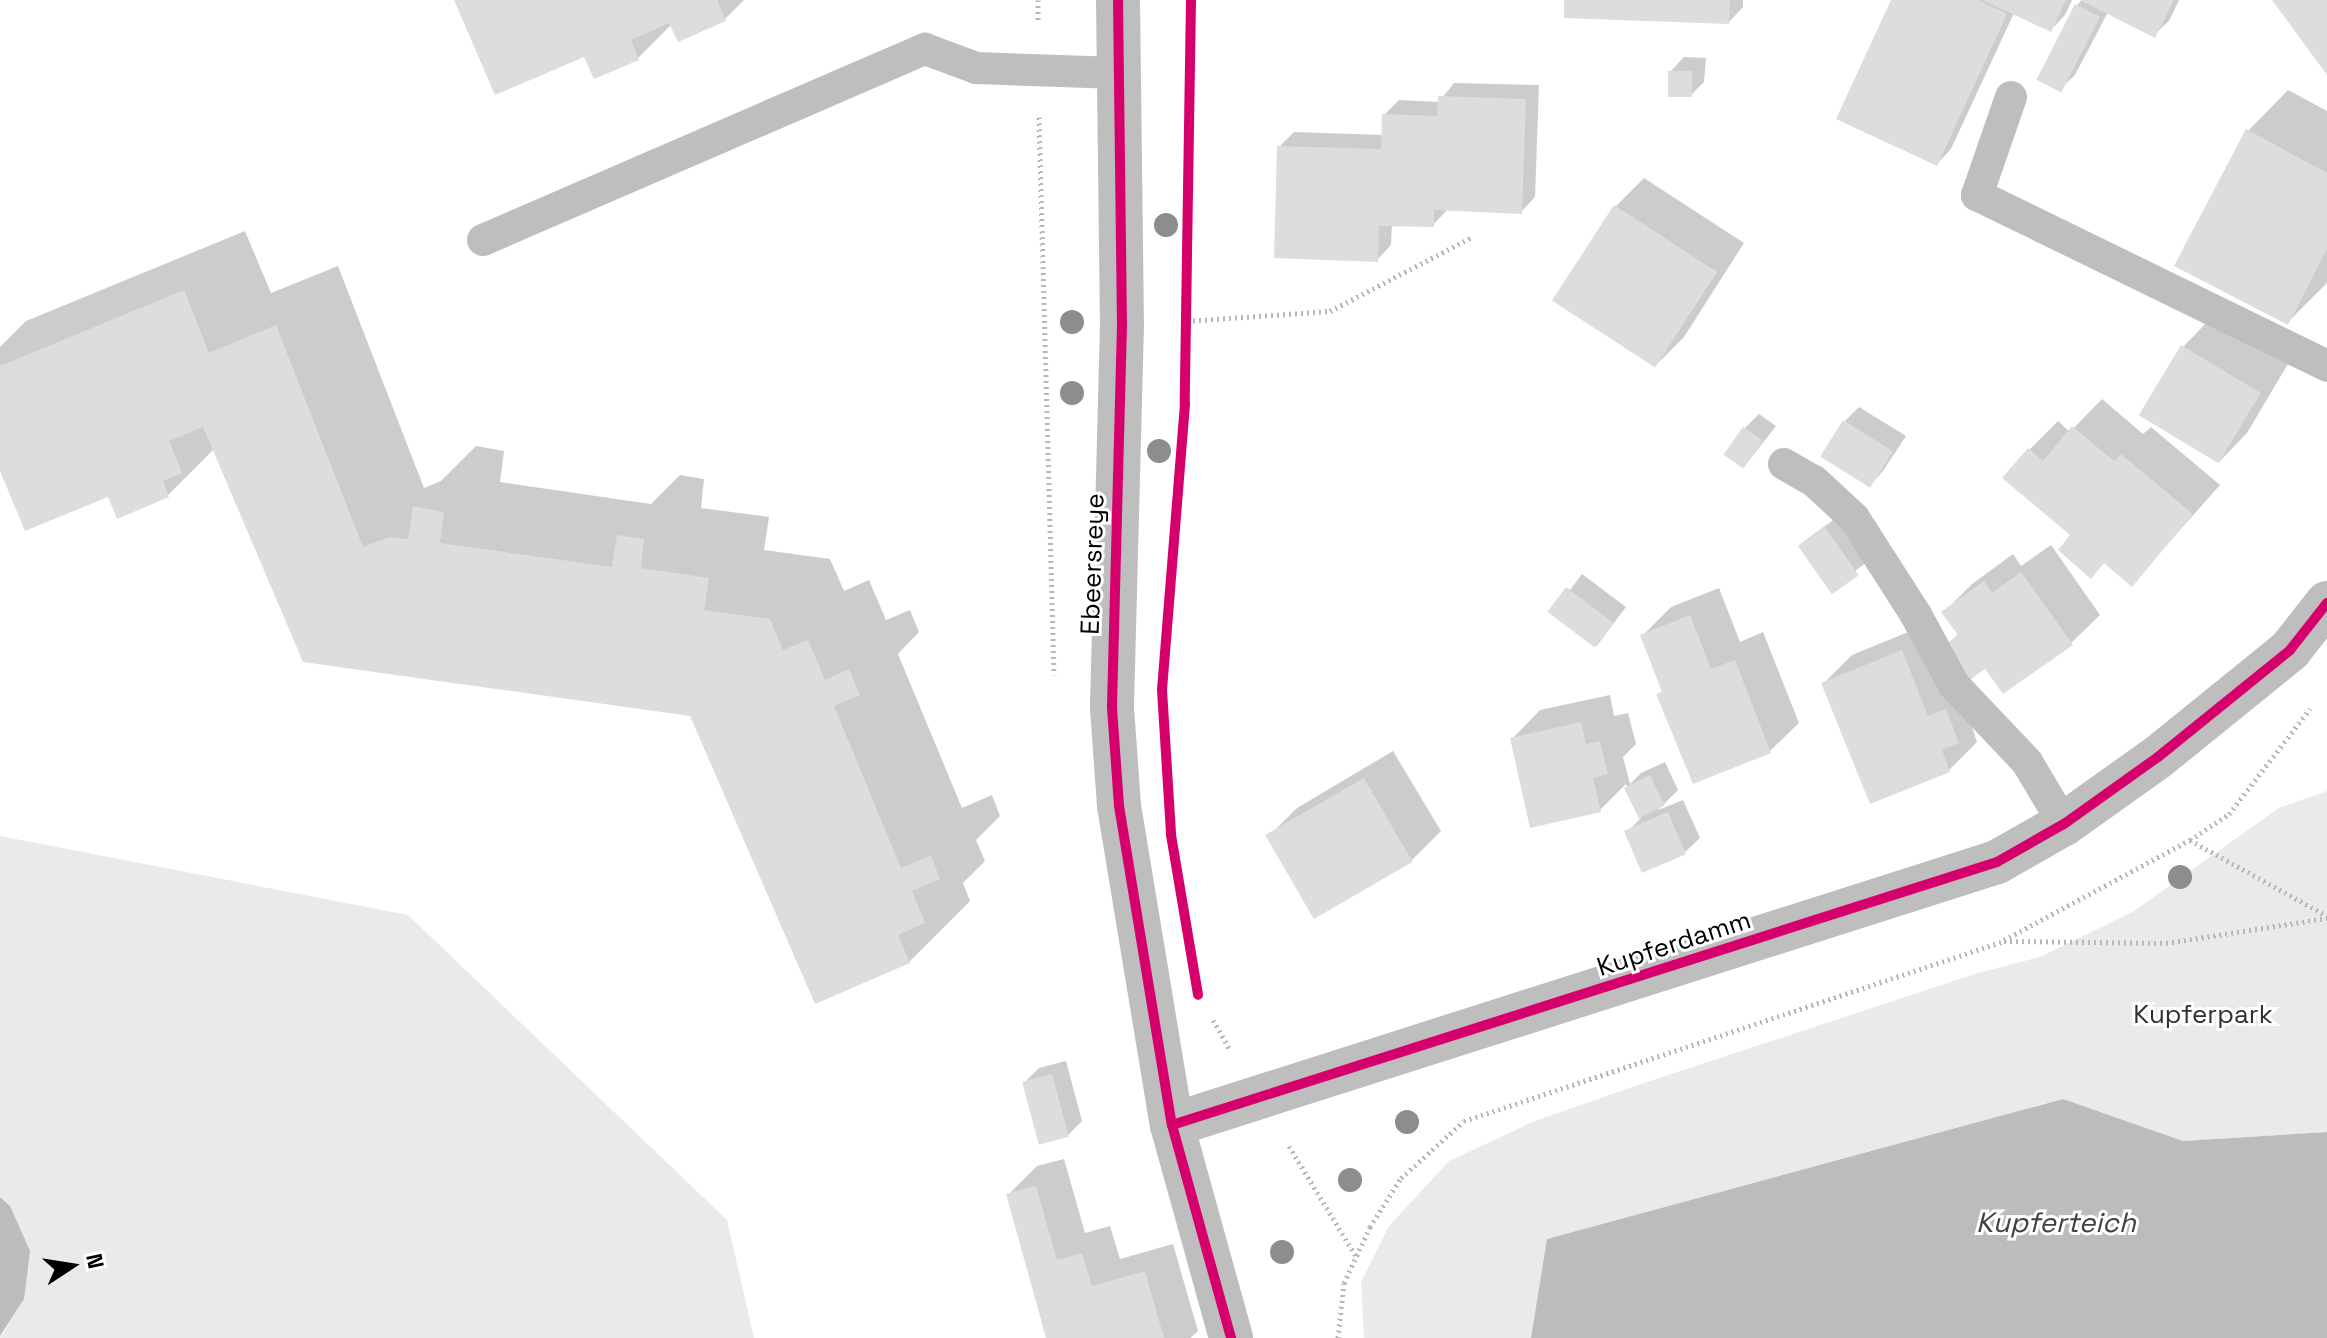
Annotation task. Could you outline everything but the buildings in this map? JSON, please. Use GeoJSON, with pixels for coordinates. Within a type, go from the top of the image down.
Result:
{"type":"FeatureCollection","features":[{"type":"Feature","properties":{"kind":"street","name":"Ebeersreye"},"geometry":{"type":"LineString","coordinates":[[1118,0],[1122,324],[1112,708],[1119,806],[1172,1125]]}},
{"type":"Feature","properties":{"kind":"street","name":"Kupferdamm"},"geometry":{"type":"LineString","coordinates":[[1172,1125],[1983,867],[2064,824],[2158,757],[2290,650],[2327,603]]}},
{"type":"Feature","properties":{"kind":"street"},"geometry":{"type":"LineString","coordinates":[[1172,1125],[1231,1338]]}},
{"type":"Feature","properties":{"kind":"lane"},"geometry":{"type":"LineString","coordinates":[[483,240],[925,49],[976,68],[1118,73]]}},
{"type":"Feature","properties":{"kind":"lane"},"geometry":{"type":"LineString","coordinates":[[2011,97],[1977,195],[2327,366]]}},
{"type":"Feature","properties":{"kind":"lane"},"geometry":{"type":"LineString","coordinates":[[1784,464],[1814,481],[1854,518],[1916,615],[1954,685],[2027,762],[2064,824]]}},
{"type":"Feature","properties":{"kind":"path"},"geometry":{"type":"LineString","coordinates":[[1187,321],[1330,311],[1472,237]]}},
{"type":"Feature","properties":{"kind":"path"},"geometry":{"type":"LineString","coordinates":[[1338,1338],[1344,1283],[1370,1227],[1401,1178],[1464,1121],[2004,941],[2190,840],[2229,814],[2319,697]]}},
{"type":"Feature","properties":{"kind":"path"},"geometry":{"type":"LineString","coordinates":[[2190,840],[2327,917]]}},
{"type":"Feature","properties":{"kind":"path"},"geometry":{"type":"LineString","coordinates":[[2004,941],[2166,943],[2327,917]]}},
{"type":"Feature","properties":{"kind":"green space","name":"Kupferpark"},"geometry":{"type":"Polygon","coordinates":[[[2327,791],[2327,1132],[2183,1141],[2062,1099],[1548,1239],[1531,1338],[1364,1338],[1361,1282],[1389,1226],[1449,1161],[1535,1121],[1641,1084],[1978,973],[2040,957],[2134,911],[2279,808],[2327,791]]]}},
{"type":"Feature","properties":{"kind":"green space"},"geometry":{"type":"Polygon","coordinates":[[[0,836],[408,915],[727,1220],[754,1338],[0,1338],[24,1299],[10,1206],[0,1197],[0,836]]]}},
{"type":"Feature","properties":{"kind":"water","name":"Kupferteich"},"geometry":{"type":"Polygon","coordinates":[[[2063,1099],[2183,1141],[2327,1132],[2327,1338],[1531,1338],[1547,1239],[2063,1099]]]}},
{"type":"Feature","properties":{"kind":"water"},"geometry":{"type":"Polygon","coordinates":[[[0,1197],[10,1206],[30,1251],[24,1299],[0,1336],[0,1197]]]}},
{"type":"Feature","properties":{"kind":"cycle path"},"geometry":{"type":"LineString","coordinates":[[1118,0],[1122,324],[1112,708],[1119,806],[1172,1125],[1231,1338]]}},
{"type":"Feature","properties":{"kind":"cycle path"},"geometry":{"type":"LineString","coordinates":[[1191,0],[1185,404],[1162,690],[1171,835],[1198,995]]}},
{"type":"Feature","properties":{"kind":"cycle path"},"geometry":{"type":"LineString","coordinates":[[1172,1125],[1997,862],[2064,824],[2158,757],[2290,650],[2327,603]]}}]}
